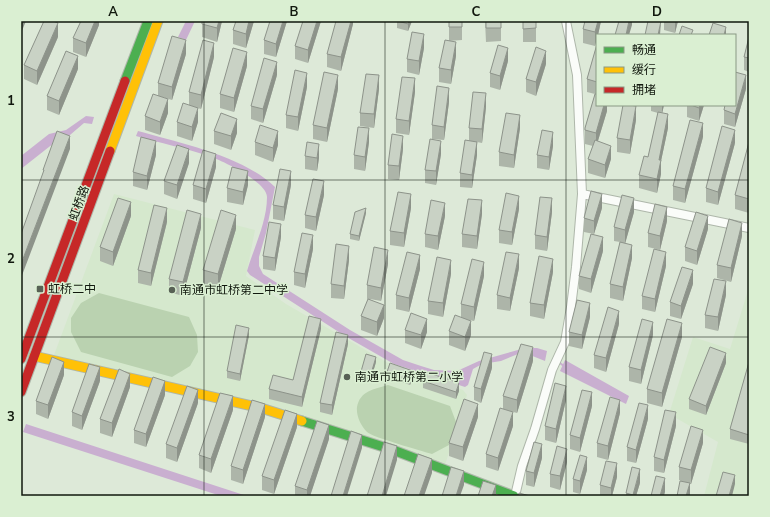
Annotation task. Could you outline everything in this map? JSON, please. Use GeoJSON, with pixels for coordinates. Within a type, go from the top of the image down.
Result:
{"type":"FeatureCollection","features":[{"type":"Feature","properties":{"kind":"main road","name":"虹桥路"},"geometry":{"type":"LineString","coordinates":[[21,359],[23,348],[148,21]]}},
{"type":"Feature","properties":{"kind":"main road","name":"虹桥路"},"geometry":{"type":"LineString","coordinates":[[21,392],[158,21]]}},
{"type":"Feature","properties":{"kind":"main road"},"geometry":{"type":"LineString","coordinates":[[34,356],[261,408],[393,450],[515,496]]}},
{"type":"Feature","properties":{"kind":"street"},"geometry":{"type":"LineString","coordinates":[[515,496],[522,466],[535,429],[552,370],[565,342],[576,267],[582,194],[578,75],[566,21]]}},
{"type":"Feature","properties":{"kind":"street"},"geometry":{"type":"LineString","coordinates":[[582,194],[749,228]]}},
{"type":"Feature","properties":{"kind":"shaded area"},"geometry":{"type":"Polygon","coordinates":[[[186,21],[195,21],[186,40],[178,37],[186,21]]]}},
{"type":"Feature","properties":{"kind":"shaded area"},"geometry":{"type":"Polygon","coordinates":[[[86,116],[94,117],[92,124],[84,123],[70,135],[54,143],[21,169],[21,156],[49,134],[66,130],[86,116]]]}},
{"type":"Feature","properties":{"kind":"shaded area"},"geometry":{"type":"Polygon","coordinates":[[[138,131],[191,146],[229,159],[262,176],[275,187],[266,233],[259,257],[259,266],[263,274],[350,330],[403,360],[434,370],[457,371],[479,361],[525,348],[537,348],[547,351],[545,361],[530,355],[518,354],[501,361],[482,364],[473,369],[468,385],[465,387],[394,364],[345,336],[250,275],[247,271],[265,216],[267,197],[265,191],[260,185],[234,167],[216,159],[191,150],[136,136],[138,131]]]}},
{"type":"Feature","properties":{"kind":"shaded area","name":"南通市虹桥第二中学"},"geometry":{"type":"Polygon","coordinates":[[[114,194],[255,230],[246,276],[286,304],[388,363],[463,390],[467,395],[445,465],[54,355],[114,194]]]}},
{"type":"Feature","properties":{"kind":"shaded area"},"geometry":{"type":"Polygon","coordinates":[[[749,287],[749,496],[704,496],[718,442],[669,414],[693,337],[730,349],[749,287]]]}},
{"type":"Feature","properties":{"kind":"shaded area"},"geometry":{"type":"Polygon","coordinates":[[[99,293],[189,317],[197,335],[198,352],[190,366],[172,377],[81,352],[71,332],[71,318],[81,303],[99,293]]]}},
{"type":"Feature","properties":{"kind":"shaded area"},"geometry":{"type":"Polygon","coordinates":[[[565,360],[629,396],[626,404],[560,371],[565,360]]]}},
{"type":"Feature","properties":{"kind":"shaded area"},"geometry":{"type":"Polygon","coordinates":[[[388,385],[450,406],[456,422],[454,434],[449,445],[432,454],[367,432],[358,417],[357,407],[361,397],[368,392],[388,385]]]}},
{"type":"Feature","properties":{"kind":"shaded area"},"geometry":{"type":"Polygon","coordinates":[[[26,424],[247,496],[221,496],[23,432],[26,424]]]}},
{"type":"Feature","properties":{"kind":"building"},"geometry":{"type":"Polygon","coordinates":[[[44,21],[53,21],[58,23],[37,71],[24,65],[44,21]]]}},
{"type":"Feature","properties":{"kind":"building"},"geometry":{"type":"Polygon","coordinates":[[[81,21],[95,21],[86,43],[73,38],[81,21]]]}},
{"type":"Feature","properties":{"kind":"building"},"geometry":{"type":"Polygon","coordinates":[[[202,21],[219,21],[217,28],[202,24],[202,21]]]}},
{"type":"Feature","properties":{"kind":"building"},"geometry":{"type":"Polygon","coordinates":[[[236,21],[249,21],[246,34],[233,30],[236,21]]]}},
{"type":"Feature","properties":{"kind":"building"},"geometry":{"type":"Polygon","coordinates":[[[270,21],[283,21],[276,44],[264,40],[270,21]]]}},
{"type":"Feature","properties":{"kind":"building"},"geometry":{"type":"Polygon","coordinates":[[[303,21],[317,21],[308,50],[295,46],[303,21]]]}},
{"type":"Feature","properties":{"kind":"building"},"geometry":{"type":"Polygon","coordinates":[[[336,21],[351,21],[341,57],[327,54],[336,21]]]}},
{"type":"Feature","properties":{"kind":"building"},"geometry":{"type":"Polygon","coordinates":[[[398,21],[409,21],[408,24],[398,21]]]}},
{"type":"Feature","properties":{"kind":"building"},"geometry":{"type":"Polygon","coordinates":[[[449,21],[462,21],[462,27],[449,27],[449,21]]]}},
{"type":"Feature","properties":{"kind":"building"},"geometry":{"type":"Polygon","coordinates":[[[486,21],[501,21],[501,28],[486,28],[486,21]]]}},
{"type":"Feature","properties":{"kind":"building"},"geometry":{"type":"Polygon","coordinates":[[[523,21],[536,21],[536,28],[523,29],[523,21]]]}},
{"type":"Feature","properties":{"kind":"building"},"geometry":{"type":"Polygon","coordinates":[[[585,21],[598,21],[595,32],[583,29],[585,21]]]}},
{"type":"Feature","properties":{"kind":"building"},"geometry":{"type":"Polygon","coordinates":[[[619,21],[629,21],[626,34],[615,34],[619,21]]]}},
{"type":"Feature","properties":{"kind":"building"},"geometry":{"type":"Polygon","coordinates":[[[648,21],[661,21],[658,34],[645,34],[648,21]]]}},
{"type":"Feature","properties":{"kind":"building"},"geometry":{"type":"Polygon","coordinates":[[[713,23],[726,27],[724,34],[709,34],[713,23]]]}},
{"type":"Feature","properties":{"kind":"building"},"geometry":{"type":"Polygon","coordinates":[[[682,26],[693,30],[691,34],[679,34],[682,26]]]}},
{"type":"Feature","properties":{"kind":"building"},"geometry":{"type":"Polygon","coordinates":[[[412,32],[424,34],[419,61],[407,59],[412,32]]]}},
{"type":"Feature","properties":{"kind":"building"},"geometry":{"type":"Polygon","coordinates":[[[172,36],[186,40],[172,87],[158,83],[172,36]]]}},
{"type":"Feature","properties":{"kind":"building"},"geometry":{"type":"Polygon","coordinates":[[[749,37],[749,58],[744,57],[749,37]]]}},
{"type":"Feature","properties":{"kind":"building"},"geometry":{"type":"Polygon","coordinates":[[[203,40],[214,43],[201,95],[189,92],[203,40]]]}},
{"type":"Feature","properties":{"kind":"building"},"geometry":{"type":"Polygon","coordinates":[[[445,40],[456,42],[451,70],[439,68],[445,40]]]}},
{"type":"Feature","properties":{"kind":"building"},"geometry":{"type":"Polygon","coordinates":[[[498,45],[508,48],[500,76],[490,73],[498,45]]]}},
{"type":"Feature","properties":{"kind":"building"},"geometry":{"type":"Polygon","coordinates":[[[536,47],[546,51],[536,82],[526,79],[536,47]]]}},
{"type":"Feature","properties":{"kind":"building"},"geometry":{"type":"Polygon","coordinates":[[[233,48],[247,52],[234,98],[220,94],[233,48]]]}},
{"type":"Feature","properties":{"kind":"building"},"geometry":{"type":"Polygon","coordinates":[[[596,48],[596,82],[587,79],[596,48]]]}},
{"type":"Feature","properties":{"kind":"building"},"geometry":{"type":"Polygon","coordinates":[[[66,51],[78,56],[59,101],[47,96],[66,51]]]}},
{"type":"Feature","properties":{"kind":"building"},"geometry":{"type":"Polygon","coordinates":[[[264,58],[277,62],[263,109],[251,106],[264,58]]]}},
{"type":"Feature","properties":{"kind":"building"},"geometry":{"type":"Polygon","coordinates":[[[295,70],[307,73],[298,117],[286,115],[295,70]]]}},
{"type":"Feature","properties":{"kind":"building"},"geometry":{"type":"Polygon","coordinates":[[[324,72],[338,75],[327,128],[313,125],[324,72]]]}},
{"type":"Feature","properties":{"kind":"building"},"geometry":{"type":"Polygon","coordinates":[[[736,72],[746,75],[735,114],[724,110],[725,106],[736,106],[736,72]]]}},
{"type":"Feature","properties":{"kind":"building"},"geometry":{"type":"Polygon","coordinates":[[[366,74],[379,75],[374,114],[360,113],[366,74]]]}},
{"type":"Feature","properties":{"kind":"building"},"geometry":{"type":"Polygon","coordinates":[[[402,77],[415,78],[409,121],[396,119],[402,77]]]}},
{"type":"Feature","properties":{"kind":"building"},"geometry":{"type":"Polygon","coordinates":[[[437,86],[449,88],[444,127],[432,125],[437,86]]]}},
{"type":"Feature","properties":{"kind":"building"},"geometry":{"type":"Polygon","coordinates":[[[473,92],[486,93],[482,129],[469,128],[473,92]]]}},
{"type":"Feature","properties":{"kind":"building"},"geometry":{"type":"Polygon","coordinates":[[[153,94],[168,99],[160,122],[145,116],[153,94]]]}},
{"type":"Feature","properties":{"kind":"building"},"geometry":{"type":"Polygon","coordinates":[[[596,94],[596,106],[604,106],[596,133],[585,130],[596,94]]]}},
{"type":"Feature","properties":{"kind":"building"},"geometry":{"type":"Polygon","coordinates":[[[183,103],[198,108],[192,127],[177,122],[183,103]]]}},
{"type":"Feature","properties":{"kind":"building"},"geometry":{"type":"Polygon","coordinates":[[[623,106],[636,106],[630,140],[617,138],[623,106]]]}},
{"type":"Feature","properties":{"kind":"building"},"geometry":{"type":"Polygon","coordinates":[[[658,112],[668,114],[657,179],[639,175],[644,156],[648,157],[658,112]]]}},
{"type":"Feature","properties":{"kind":"building"},"geometry":{"type":"Polygon","coordinates":[[[221,113],[237,119],[231,136],[214,131],[221,113]]]}},
{"type":"Feature","properties":{"kind":"building"},"geometry":{"type":"Polygon","coordinates":[[[506,113],[520,115],[514,155],[499,152],[506,113]]]}},
{"type":"Feature","properties":{"kind":"building"},"geometry":{"type":"Polygon","coordinates":[[[690,120],[703,123],[685,189],[673,186],[690,120]]]}},
{"type":"Feature","properties":{"kind":"building"},"geometry":{"type":"Polygon","coordinates":[[[260,125],[278,131],[273,148],[255,142],[260,125]]]}},
{"type":"Feature","properties":{"kind":"building"},"geometry":{"type":"Polygon","coordinates":[[[722,126],[735,130],[718,192],[706,188],[722,126]]]}},
{"type":"Feature","properties":{"kind":"building"},"geometry":{"type":"Polygon","coordinates":[[[358,127],[369,128],[365,157],[354,155],[358,127]]]}},
{"type":"Feature","properties":{"kind":"building"},"geometry":{"type":"Polygon","coordinates":[[[542,130],[553,132],[549,157],[537,155],[542,130]]]}},
{"type":"Feature","properties":{"kind":"building"},"geometry":{"type":"Polygon","coordinates":[[[57,131],[70,136],[21,264],[21,234],[57,131]]]}},
{"type":"Feature","properties":{"kind":"building"},"geometry":{"type":"Polygon","coordinates":[[[392,134],[403,136],[399,166],[388,165],[392,134]]]}},
{"type":"Feature","properties":{"kind":"building"},"geometry":{"type":"Polygon","coordinates":[[[141,137],[156,141],[147,176],[133,172],[141,137]]]}},
{"type":"Feature","properties":{"kind":"building"},"geometry":{"type":"Polygon","coordinates":[[[430,139],[441,141],[436,171],[425,170],[430,139]]]}},
{"type":"Feature","properties":{"kind":"building"},"geometry":{"type":"Polygon","coordinates":[[[465,140],[477,142],[472,175],[460,173],[465,140]]]}},
{"type":"Feature","properties":{"kind":"building"},"geometry":{"type":"Polygon","coordinates":[[[595,140],[611,146],[605,165],[588,159],[595,140]]]}},
{"type":"Feature","properties":{"kind":"building"},"geometry":{"type":"Polygon","coordinates":[[[307,142],[319,144],[317,158],[305,156],[307,142]]]}},
{"type":"Feature","properties":{"kind":"building"},"geometry":{"type":"Polygon","coordinates":[[[749,142],[749,199],[735,195],[749,142]]]}},
{"type":"Feature","properties":{"kind":"building"},"geometry":{"type":"Polygon","coordinates":[[[177,145],[189,149],[177,185],[164,181],[177,145]]]}},
{"type":"Feature","properties":{"kind":"building"},"geometry":{"type":"Polygon","coordinates":[[[203,150],[216,154],[206,189],[193,185],[203,150]]]}},
{"type":"Feature","properties":{"kind":"building"},"geometry":{"type":"Polygon","coordinates":[[[232,167],[248,171],[243,192],[227,188],[232,167]]]}},
{"type":"Feature","properties":{"kind":"building"},"geometry":{"type":"Polygon","coordinates":[[[280,169],[291,171],[284,207],[273,205],[280,169]]]}},
{"type":"Feature","properties":{"kind":"building"},"geometry":{"type":"Polygon","coordinates":[[[313,179],[324,181],[316,217],[305,215],[313,179]]]}},
{"type":"Feature","properties":{"kind":"building"},"geometry":{"type":"Polygon","coordinates":[[[591,191],[602,194],[594,221],[584,218],[591,191]]]}},
{"type":"Feature","properties":{"kind":"building"},"geometry":{"type":"Polygon","coordinates":[[[398,192],[411,194],[404,233],[390,231],[398,192]]]}},
{"type":"Feature","properties":{"kind":"building"},"geometry":{"type":"Polygon","coordinates":[[[506,193],[519,196],[512,232],[499,230],[506,193]]]}},
{"type":"Feature","properties":{"kind":"building"},"geometry":{"type":"Polygon","coordinates":[[[622,195],[634,198],[625,230],[614,227],[622,195]]]}},
{"type":"Feature","properties":{"kind":"building"},"geometry":{"type":"Polygon","coordinates":[[[540,197],[552,198],[547,237],[535,235],[540,197]]]}},
{"type":"Feature","properties":{"kind":"building"},"geometry":{"type":"Polygon","coordinates":[[[118,198],[131,202],[113,252],[100,247],[118,198]]]}},
{"type":"Feature","properties":{"kind":"building"},"geometry":{"type":"Polygon","coordinates":[[[468,199],[482,200],[477,236],[462,234],[468,199]]]}},
{"type":"Feature","properties":{"kind":"building"},"geometry":{"type":"Polygon","coordinates":[[[431,200],[445,203],[438,236],[425,234],[431,200]]]}},
{"type":"Feature","properties":{"kind":"building"},"geometry":{"type":"Polygon","coordinates":[[[655,204],[667,207],[660,236],[648,233],[655,204]]]}},
{"type":"Feature","properties":{"kind":"building"},"geometry":{"type":"Polygon","coordinates":[[[154,205],[167,208],[151,273],[138,270],[154,205]]]}},
{"type":"Feature","properties":{"kind":"building"},"geometry":{"type":"Polygon","coordinates":[[[366,208],[359,236],[350,234],[355,212],[366,208]]]}},
{"type":"Feature","properties":{"kind":"building"},"geometry":{"type":"Polygon","coordinates":[[[187,210],[201,214],[183,282],[169,279],[187,210]]]}},
{"type":"Feature","properties":{"kind":"building"},"geometry":{"type":"Polygon","coordinates":[[[221,210],[236,215],[218,274],[203,270],[221,210]]]}},
{"type":"Feature","properties":{"kind":"building"},"geometry":{"type":"Polygon","coordinates":[[[696,212],[708,216],[697,251],[685,247],[696,212]]]}},
{"type":"Feature","properties":{"kind":"building"},"geometry":{"type":"Polygon","coordinates":[[[729,219],[742,223],[731,268],[717,265],[729,219]]]}},
{"type":"Feature","properties":{"kind":"building"},"geometry":{"type":"Polygon","coordinates":[[[269,222],[281,224],[275,258],[263,256],[269,222]]]}},
{"type":"Feature","properties":{"kind":"building"},"geometry":{"type":"Polygon","coordinates":[[[302,233],[313,235],[305,274],[294,272],[302,233]]]}},
{"type":"Feature","properties":{"kind":"building"},"geometry":{"type":"Polygon","coordinates":[[[591,234],[603,237],[591,279],[579,276],[591,234]]]}},
{"type":"Feature","properties":{"kind":"building"},"geometry":{"type":"Polygon","coordinates":[[[620,242],[632,245],[623,287],[610,284],[620,242]]]}},
{"type":"Feature","properties":{"kind":"building"},"geometry":{"type":"Polygon","coordinates":[[[336,244],[349,246],[344,286],[331,284],[336,244]]]}},
{"type":"Feature","properties":{"kind":"building"},"geometry":{"type":"Polygon","coordinates":[[[374,247],[388,250],[381,288],[367,285],[374,247]]]}},
{"type":"Feature","properties":{"kind":"building"},"geometry":{"type":"Polygon","coordinates":[[[654,249],[666,252],[655,299],[642,296],[654,249]]]}},
{"type":"Feature","properties":{"kind":"building"},"geometry":{"type":"Polygon","coordinates":[[[407,252],[420,255],[409,298],[396,295],[407,252]]]}},
{"type":"Feature","properties":{"kind":"building"},"geometry":{"type":"Polygon","coordinates":[[[506,252],[519,254],[510,298],[497,295],[506,252]]]}},
{"type":"Feature","properties":{"kind":"building"},"geometry":{"type":"Polygon","coordinates":[[[539,256],[553,259],[544,305],[530,303],[539,256]]]}},
{"type":"Feature","properties":{"kind":"building"},"geometry":{"type":"Polygon","coordinates":[[[437,257],[451,260],[443,303],[428,301],[437,257]]]}},
{"type":"Feature","properties":{"kind":"building"},"geometry":{"type":"Polygon","coordinates":[[[472,259],[484,262],[474,307],[461,304],[472,259]]]}},
{"type":"Feature","properties":{"kind":"building"},"geometry":{"type":"Polygon","coordinates":[[[682,267],[693,270],[681,306],[670,302],[682,267]]]}},
{"type":"Feature","properties":{"kind":"building"},"geometry":{"type":"Polygon","coordinates":[[[714,279],[726,281],[718,317],[705,315],[714,279]]]}},
{"type":"Feature","properties":{"kind":"building"},"geometry":{"type":"Polygon","coordinates":[[[368,299],[384,305],[377,322],[361,316],[368,299]]]}},
{"type":"Feature","properties":{"kind":"building"},"geometry":{"type":"Polygon","coordinates":[[[577,300],[590,303],[582,335],[569,332],[577,300]]]}},
{"type":"Feature","properties":{"kind":"building"},"geometry":{"type":"Polygon","coordinates":[[[608,307],[619,311],[606,358],[594,355],[608,307]]]}},
{"type":"Feature","properties":{"kind":"building"},"geometry":{"type":"Polygon","coordinates":[[[411,313],[427,319],[421,335],[405,330],[411,313]]]}},
{"type":"Feature","properties":{"kind":"building"},"geometry":{"type":"Polygon","coordinates":[[[455,315],[471,321],[465,337],[449,331],[455,315]]]}},
{"type":"Feature","properties":{"kind":"building"},"geometry":{"type":"Polygon","coordinates":[[[309,316],[321,319],[302,397],[269,389],[273,375],[293,380],[309,316]]]}},
{"type":"Feature","properties":{"kind":"building"},"geometry":{"type":"Polygon","coordinates":[[[642,319],[653,322],[641,370],[629,367],[642,319]]]}},
{"type":"Feature","properties":{"kind":"building"},"geometry":{"type":"Polygon","coordinates":[[[667,319],[682,323],[662,393],[647,389],[667,319]]]}},
{"type":"Feature","properties":{"kind":"building"},"geometry":{"type":"Polygon","coordinates":[[[236,325],[249,328],[240,374],[227,371],[236,325]]]}},
{"type":"Feature","properties":{"kind":"building"},"geometry":{"type":"Polygon","coordinates":[[[336,332],[348,335],[332,405],[320,403],[336,332]]]}},
{"type":"Feature","properties":{"kind":"building"},"geometry":{"type":"Polygon","coordinates":[[[521,344],[533,347],[517,400],[503,396],[521,344]]]}},
{"type":"Feature","properties":{"kind":"building"},"geometry":{"type":"Polygon","coordinates":[[[710,347],[726,353],[706,406],[689,399],[710,347]]]}},
{"type":"Feature","properties":{"kind":"building"},"geometry":{"type":"Polygon","coordinates":[[[484,352],[492,354],[481,389],[474,387],[484,352]]]}},
{"type":"Feature","properties":{"kind":"building"},"geometry":{"type":"Polygon","coordinates":[[[366,354],[376,357],[370,377],[360,375],[366,354]]]}},
{"type":"Feature","properties":{"kind":"building"},"geometry":{"type":"Polygon","coordinates":[[[52,357],[64,362],[48,405],[36,401],[52,357]]]}},
{"type":"Feature","properties":{"kind":"building"},"geometry":{"type":"Polygon","coordinates":[[[749,362],[749,435],[730,429],[749,362]]]}},
{"type":"Feature","properties":{"kind":"building"},"geometry":{"type":"Polygon","coordinates":[[[390,363],[413,371],[410,380],[387,372],[390,363]]]}},
{"type":"Feature","properties":{"kind":"building"},"geometry":{"type":"Polygon","coordinates":[[[89,364],[100,367],[82,416],[72,412],[89,364]]]}},
{"type":"Feature","properties":{"kind":"building"},"geometry":{"type":"Polygon","coordinates":[[[119,369],[130,374],[112,423],[100,419],[119,369]]]}},
{"type":"Feature","properties":{"kind":"building"},"geometry":{"type":"Polygon","coordinates":[[[426,372],[459,383],[456,392],[423,381],[426,372]]]}},
{"type":"Feature","properties":{"kind":"building"},"geometry":{"type":"Polygon","coordinates":[[[153,377],[165,381],[146,434],[134,430],[153,377]]]}},
{"type":"Feature","properties":{"kind":"building"},"geometry":{"type":"Polygon","coordinates":[[[555,383],[566,386],[556,429],[545,426],[555,383]]]}},
{"type":"Feature","properties":{"kind":"building"},"geometry":{"type":"Polygon","coordinates":[[[187,386],[198,390],[177,448],[166,444],[187,386]]]}},
{"type":"Feature","properties":{"kind":"building"},"geometry":{"type":"Polygon","coordinates":[[[582,390],[592,392],[580,438],[570,435],[582,390]]]}},
{"type":"Feature","properties":{"kind":"building"},"geometry":{"type":"Polygon","coordinates":[[[220,393],[233,396],[211,459],[199,455],[220,393]]]}},
{"type":"Feature","properties":{"kind":"building"},"geometry":{"type":"Polygon","coordinates":[[[610,397],[620,400],[608,446],[597,443],[610,397]]]}},
{"type":"Feature","properties":{"kind":"building"},"geometry":{"type":"Polygon","coordinates":[[[464,399],[478,404],[463,447],[449,443],[464,399]]]}},
{"type":"Feature","properties":{"kind":"building"},"geometry":{"type":"Polygon","coordinates":[[[252,400],[265,404],[243,470],[231,466],[252,400]]]}},
{"type":"Feature","properties":{"kind":"building"},"geometry":{"type":"Polygon","coordinates":[[[639,403],[648,405],[636,450],[627,447],[639,403]]]}},
{"type":"Feature","properties":{"kind":"building"},"geometry":{"type":"Polygon","coordinates":[[[500,408],[513,412],[498,458],[486,454],[500,408]]]}},
{"type":"Feature","properties":{"kind":"building"},"geometry":{"type":"Polygon","coordinates":[[[285,410],[297,414],[274,480],[262,476],[285,410]]]}},
{"type":"Feature","properties":{"kind":"building"},"geometry":{"type":"Polygon","coordinates":[[[665,410],[676,412],[664,460],[654,457],[665,410]]]}},
{"type":"Feature","properties":{"kind":"building"},"geometry":{"type":"Polygon","coordinates":[[[317,421],[329,425],[307,490],[295,486],[317,421]]]}},
{"type":"Feature","properties":{"kind":"building"},"geometry":{"type":"Polygon","coordinates":[[[691,426],[703,430],[691,470],[679,467],[691,426]]]}},
{"type":"Feature","properties":{"kind":"building"},"geometry":{"type":"Polygon","coordinates":[[[351,431],[362,435],[343,496],[331,496],[351,431]]]}},
{"type":"Feature","properties":{"kind":"building"},"geometry":{"type":"Polygon","coordinates":[[[384,442],[397,446],[382,496],[367,496],[384,442]]]}},
{"type":"Feature","properties":{"kind":"building"},"geometry":{"type":"Polygon","coordinates":[[[534,442],[542,444],[534,473],[526,471],[534,442]]]}},
{"type":"Feature","properties":{"kind":"building"},"geometry":{"type":"Polygon","coordinates":[[[557,446],[567,449],[560,476],[550,474],[557,446]]]}},
{"type":"Feature","properties":{"kind":"building"},"geometry":{"type":"Polygon","coordinates":[[[418,454],[432,459],[419,496],[404,496],[418,454]]]}},
{"type":"Feature","properties":{"kind":"building"},"geometry":{"type":"Polygon","coordinates":[[[580,455],[587,457],[580,481],[573,479],[580,455]]]}},
{"type":"Feature","properties":{"kind":"building"},"geometry":{"type":"Polygon","coordinates":[[[606,461],[617,463],[611,488],[600,485],[606,461]]]}},
{"type":"Feature","properties":{"kind":"building"},"geometry":{"type":"Polygon","coordinates":[[[451,467],[464,471],[456,496],[442,496],[451,467]]]}},
{"type":"Feature","properties":{"kind":"building"},"geometry":{"type":"Polygon","coordinates":[[[632,467],[640,469],[633,495],[626,493],[632,467]]]}},
{"type":"Feature","properties":{"kind":"building"},"geometry":{"type":"Polygon","coordinates":[[[723,472],[735,475],[729,496],[716,496],[723,472]]]}},
{"type":"Feature","properties":{"kind":"building"},"geometry":{"type":"Polygon","coordinates":[[[656,476],[665,478],[660,496],[651,496],[656,476]]]}},
{"type":"Feature","properties":{"kind":"building"},"geometry":{"type":"Polygon","coordinates":[[[483,481],[496,485],[492,496],[478,496],[483,481]]]}},
{"type":"Feature","properties":{"kind":"building"},"geometry":{"type":"Polygon","coordinates":[[[680,481],[690,483],[686,496],[677,496],[680,481]]]}},
{"type":"Feature","properties":{"kind":"building"},"geometry":{"type":"Polygon","coordinates":[[[519,493],[530,496],[518,496],[519,493]]]}},
{"type":"Feature","properties":{"kind":"waterway"},"geometry":{"type":"LineString","coordinates":[[560,363],[565,367]]}},
{"type":"Feature","properties":{"kind":"traffic: fast"},"geometry":{"type":"LineString","coordinates":[[125,81],[148,21]]}},
{"type":"Feature","properties":{"kind":"traffic: fast"},"geometry":{"type":"LineString","coordinates":[[302,421],[393,450],[514,496]]}},
{"type":"Feature","properties":{"kind":"traffic: slow"},"geometry":{"type":"LineString","coordinates":[[110,151],[158,21]]}},
{"type":"Feature","properties":{"kind":"traffic: slow"},"geometry":{"type":"LineString","coordinates":[[34,356],[261,408],[302,421]]}},
{"type":"Feature","properties":{"kind":"traffic: jam"},"geometry":{"type":"LineString","coordinates":[[21,359],[125,81]]}},
{"type":"Feature","properties":{"kind":"traffic: jam"},"geometry":{"type":"LineString","coordinates":[[21,392],[110,151]]}},
{"type":"Feature","properties":{"kind":"place","name":"虹桥二中"},"geometry":{"type":"Point","coordinates":[40,289]}},
{"type":"Feature","properties":{"kind":"place","name":"南通市虹桥第二中学"},"geometry":{"type":"Point","coordinates":[172,290]}},
{"type":"Feature","properties":{"kind":"place","name":"南通市虹桥第二小学"},"geometry":{"type":"Point","coordinates":[347,377]}}]}
